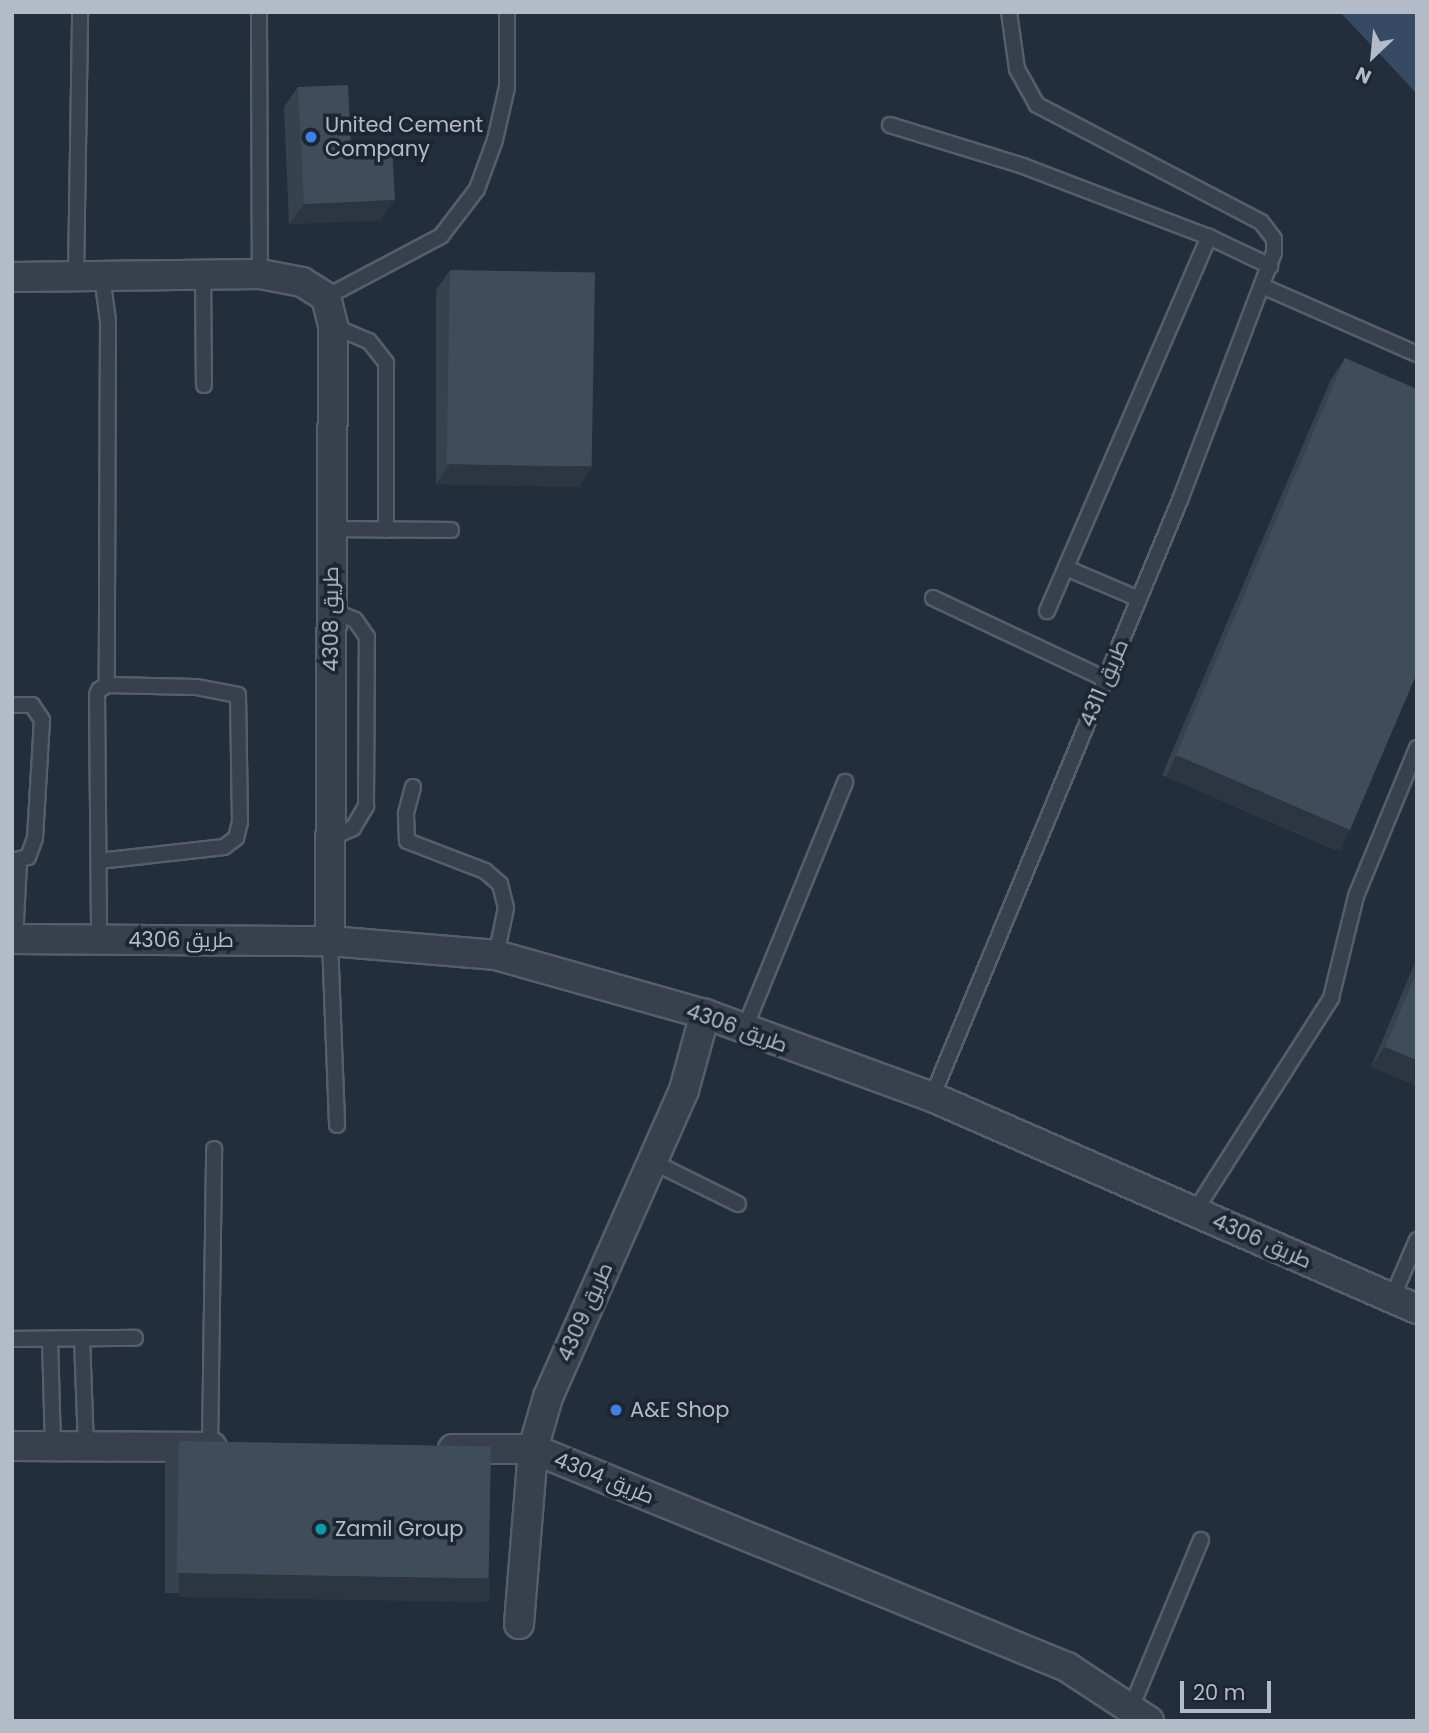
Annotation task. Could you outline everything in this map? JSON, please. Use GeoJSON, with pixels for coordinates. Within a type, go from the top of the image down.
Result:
{"type":"FeatureCollection","features":[{"type":"Feature","properties":{"kind":"street"},"geometry":{"type":"LineString","coordinates":[[12,277],[260,274],[302,282],[326,298]]}},
{"type":"Feature","properties":{"kind":"street","name":"طريق 4308"},"geometry":{"type":"LineString","coordinates":[[326,298],[333,326],[330,941]]}},
{"type":"Feature","properties":{"kind":"street","name":"طريق 4306"},"geometry":{"type":"LineString","coordinates":[[14,939],[330,941],[496,955],[705,1014],[932,1097],[1405,1303]]}},
{"type":"Feature","properties":{"kind":"street","name":"طريق 4309"},"geometry":{"type":"LineString","coordinates":[[519,1624],[533,1449],[548,1396],[684,1090],[705,1014]]}},
{"type":"Feature","properties":{"kind":"street"},"geometry":{"type":"LineString","coordinates":[[12,1446],[223,1447]]}},
{"type":"Feature","properties":{"kind":"street","name":"طريق 4304"},"geometry":{"type":"LineString","coordinates":[[425,1449],[533,1449],[1067,1667],[1140,1715]]}},
{"type":"Feature","properties":{"kind":"lane"},"geometry":{"type":"LineString","coordinates":[[80,12],[89,276],[108,321],[107,685],[97,695],[99,940]]}},
{"type":"Feature","properties":{"kind":"lane"},"geometry":{"type":"LineString","coordinates":[[259,12],[260,274]]}},
{"type":"Feature","properties":{"kind":"lane"},"geometry":{"type":"LineString","coordinates":[[326,298],[441,236],[477,189],[495,140],[507,87],[507,12]]}},
{"type":"Feature","properties":{"kind":"lane"},"geometry":{"type":"LineString","coordinates":[[890,125],[1023,166],[1209,237],[1270,266],[1274,239],[1261,222],[1037,105],[1017,69],[1009,12]]}},
{"type":"Feature","properties":{"kind":"lane"},"geometry":{"type":"LineString","coordinates":[[1047,611],[1209,237]]}},
{"type":"Feature","properties":{"kind":"lane","name":"طريق 4311"},"geometry":{"type":"LineString","coordinates":[[932,1097],[1139,599],[1270,266]]}},
{"type":"Feature","properties":{"kind":"lane"},"geometry":{"type":"LineString","coordinates":[[203,275],[204,386]]}},
{"type":"Feature","properties":{"kind":"lane"},"geometry":{"type":"LineString","coordinates":[[1262,286],[1417,354]]}},
{"type":"Feature","properties":{"kind":"lane"},"geometry":{"type":"LineString","coordinates":[[333,326],[369,341],[386,363],[386,530]]}},
{"type":"Feature","properties":{"kind":"lane"},"geometry":{"type":"LineString","coordinates":[[331,529],[451,530]]}},
{"type":"Feature","properties":{"kind":"lane"},"geometry":{"type":"LineString","coordinates":[[1066,568],[1139,599]]}},
{"type":"Feature","properties":{"kind":"lane"},"geometry":{"type":"LineString","coordinates":[[933,598],[1105,679]]}},
{"type":"Feature","properties":{"kind":"lane"},"geometry":{"type":"LineString","coordinates":[[99,861],[224,847],[236,838],[240,822],[237,695],[219,689],[107,685]]}},
{"type":"Feature","properties":{"kind":"lane"},"geometry":{"type":"LineString","coordinates":[[12,705],[32,705],[43,720],[35,838],[28,857],[15,862],[14,939]]}},
{"type":"Feature","properties":{"kind":"lane"},"geometry":{"type":"LineString","coordinates":[[1195,1211],[1327,1006],[1356,896],[1417,748]]}},
{"type":"Feature","properties":{"kind":"lane"},"geometry":{"type":"LineString","coordinates":[[744,1030],[845,782]]}},
{"type":"Feature","properties":{"kind":"lane"},"geometry":{"type":"LineString","coordinates":[[413,787],[406,814],[407,841],[485,870],[500,884],[506,908],[496,955]]}},
{"type":"Feature","properties":{"kind":"lane"},"geometry":{"type":"LineString","coordinates":[[330,941],[337,1125]]}},
{"type":"Feature","properties":{"kind":"lane"},"geometry":{"type":"LineString","coordinates":[[215,1149],[223,1447]]}},
{"type":"Feature","properties":{"kind":"lane"},"geometry":{"type":"LineString","coordinates":[[651,1161],[738,1204]]}},
{"type":"Feature","properties":{"kind":"lane"},"geometry":{"type":"LineString","coordinates":[[1405,1303],[1417,1240]]}},
{"type":"Feature","properties":{"kind":"lane"},"geometry":{"type":"LineString","coordinates":[[82,1338],[86,1447]]}},
{"type":"Feature","properties":{"kind":"lane"},"geometry":{"type":"LineString","coordinates":[[12,1339],[135,1338]]}},
{"type":"Feature","properties":{"kind":"lane"},"geometry":{"type":"LineString","coordinates":[[50,1339],[53,1447]]}},
{"type":"Feature","properties":{"kind":"lane"},"geometry":{"type":"LineString","coordinates":[[1140,1715],[1201,1540]]}},
{"type":"Feature","properties":{"kind":"water"},"geometry":{"type":"Polygon","coordinates":[[[1340,12],[1417,12],[1417,94],[1391,66],[1340,12]]]}},
{"type":"Feature","properties":{"kind":"building"},"geometry":{"type":"Polygon","coordinates":[[[348,85],[351,148],[392,147],[395,200],[304,204],[298,87],[348,85]]]}},
{"type":"Feature","properties":{"kind":"building"},"geometry":{"type":"Polygon","coordinates":[[[450,270],[595,273],[592,467],[447,464],[450,270]]]}},
{"type":"Feature","properties":{"kind":"building"},"geometry":{"type":"Polygon","coordinates":[[[1345,358],[1417,389],[1417,673],[1350,830],[1176,755],[1345,358]]]}},
{"type":"Feature","properties":{"kind":"building"},"geometry":{"type":"Polygon","coordinates":[[[1417,972],[1417,1060],[1385,1047],[1417,972]]]}},
{"type":"Feature","properties":{"kind":"building","name":"Zamil Group"},"geometry":{"type":"Polygon","coordinates":[[[179,1441],[491,1446],[489,1578],[177,1573],[179,1441]]]}},
{"type":"Feature","properties":{"kind":"place","name":"United Cement Company"},"geometry":{"type":"Point","coordinates":[311,137]}},
{"type":"Feature","properties":{"kind":"place","name":"A&E Shop"},"geometry":{"type":"Point","coordinates":[616,1410]}},
{"type":"Feature","properties":{"kind":"place","name":"Zamil Group"},"geometry":{"type":"Point","coordinates":[321,1529]}}]}
